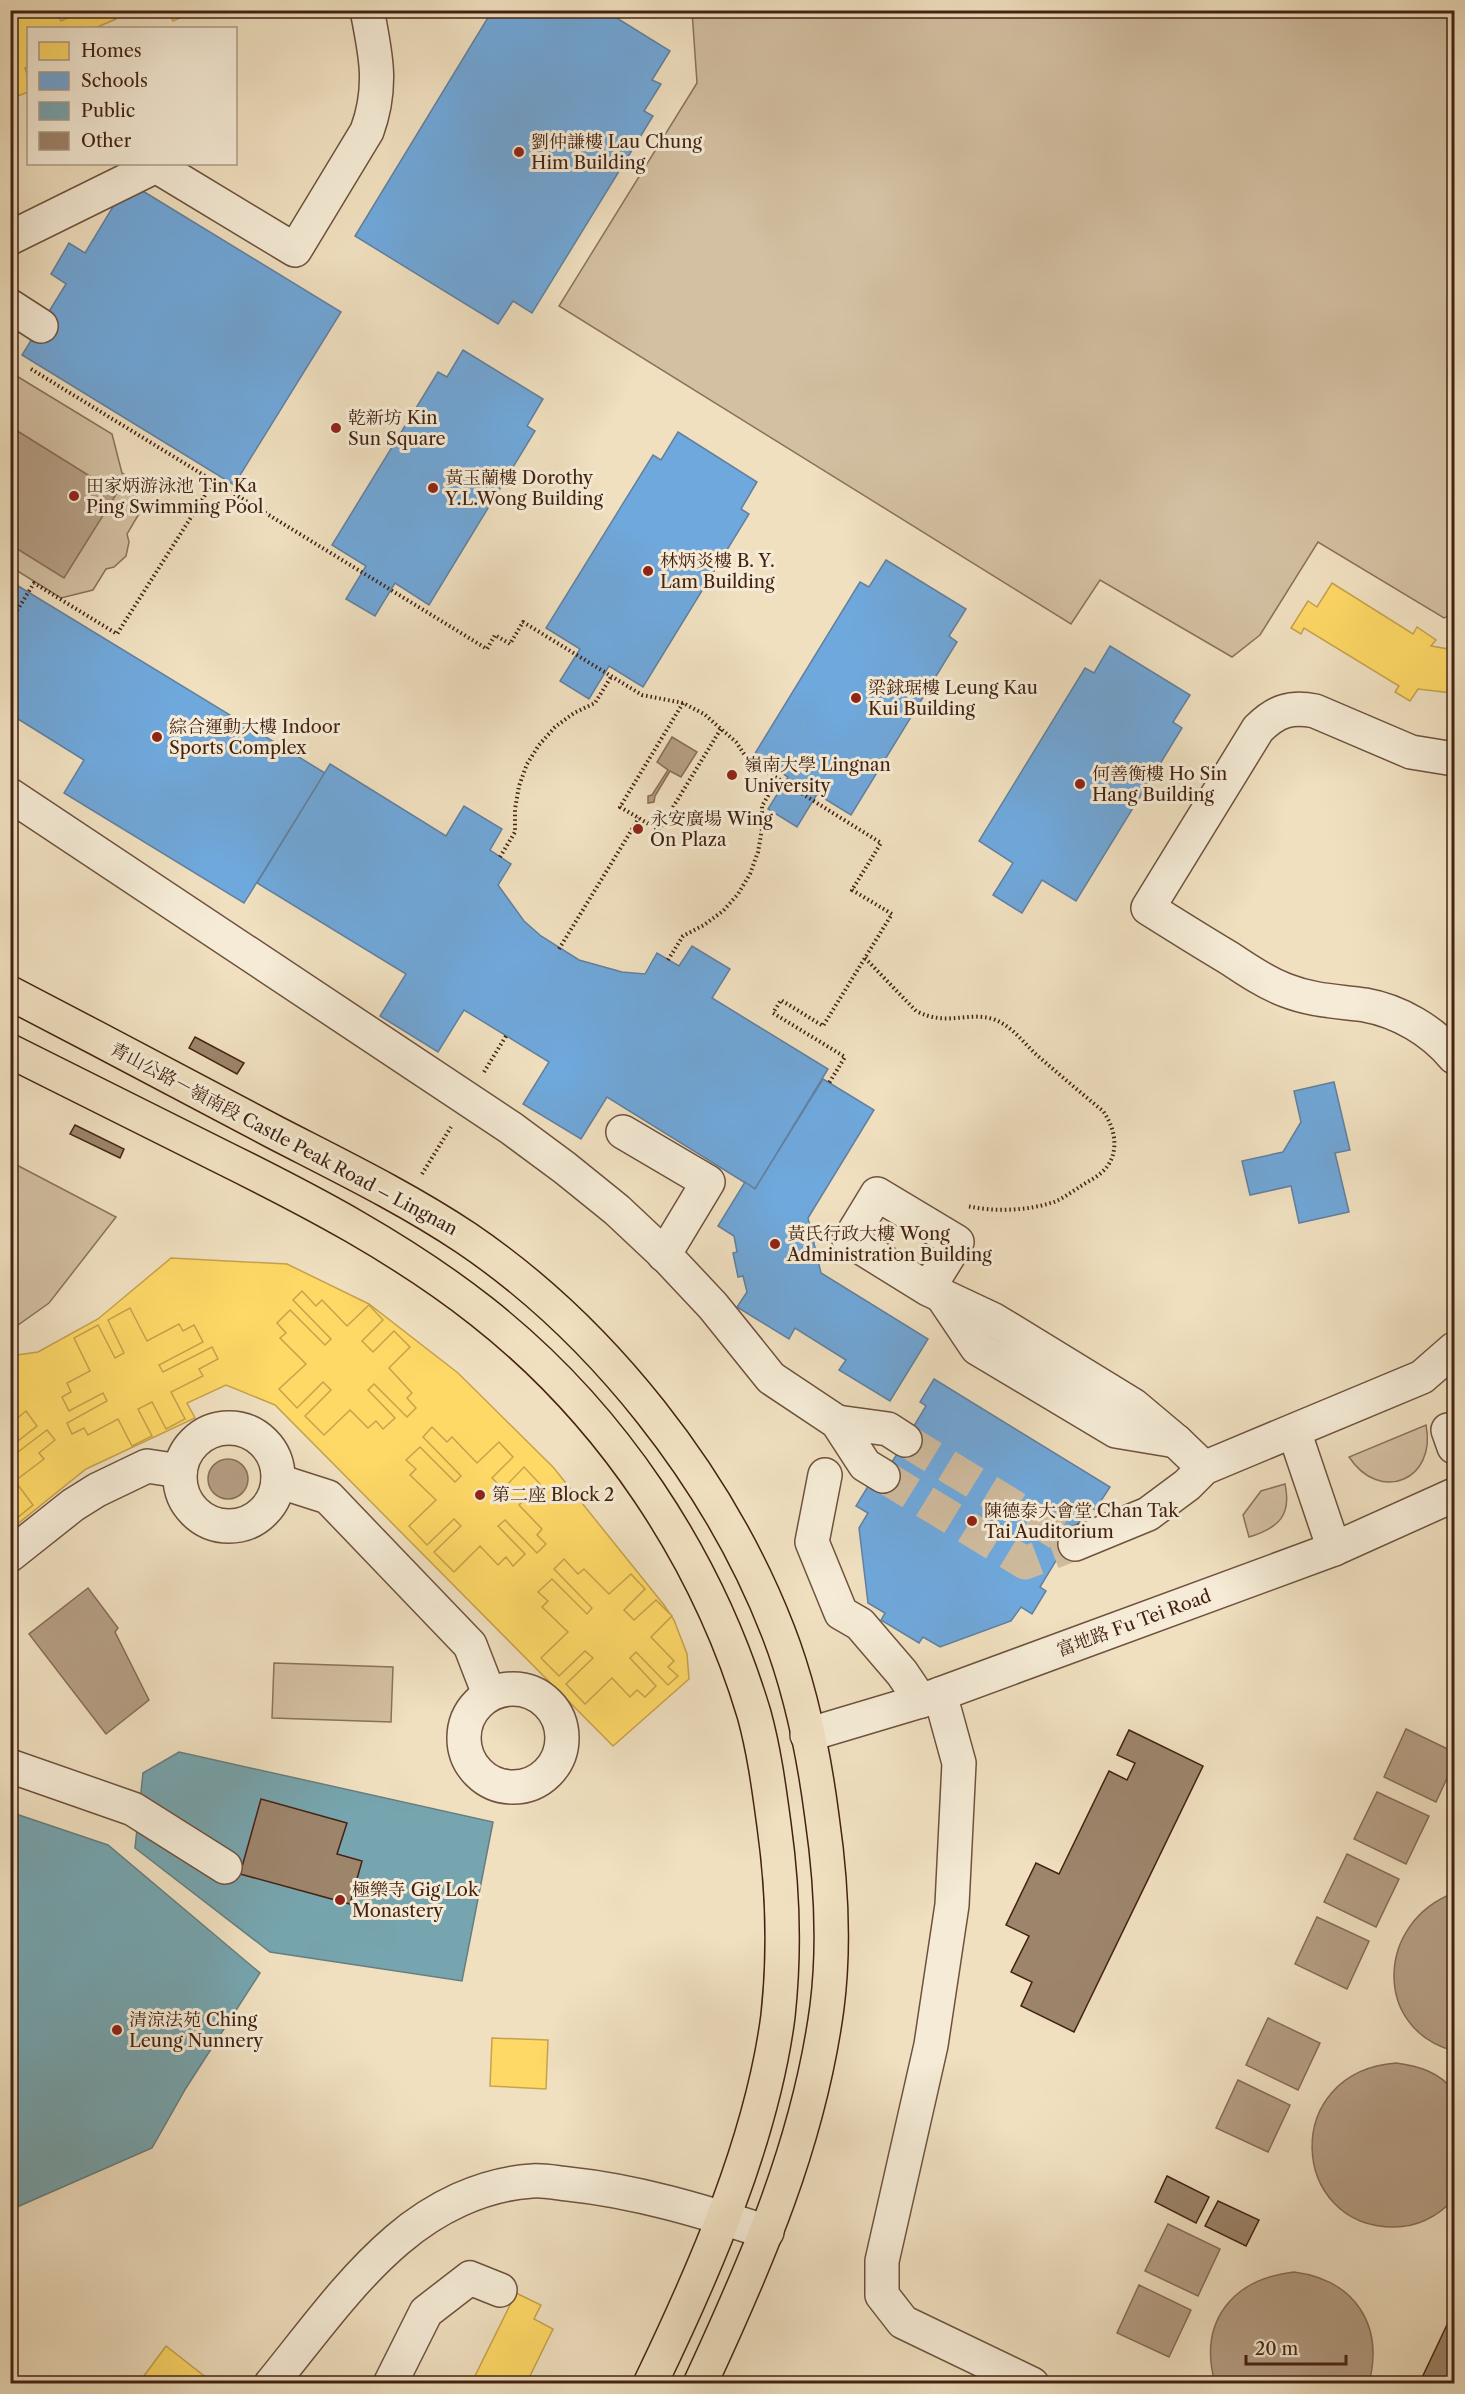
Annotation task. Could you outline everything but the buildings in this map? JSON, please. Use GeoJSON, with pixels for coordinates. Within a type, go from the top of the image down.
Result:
{"type":"FeatureCollection","features":[{"type":"Feature","properties":{"kind":"main road","name":"青山公路－嶺南段 Castle Peak Road – Lingnan"},"geometry":{"type":"LineString","coordinates":[[10,993],[346,1169],[466,1238],[513,1273],[582,1335],[657,1421],[709,1494],[763,1594],[780,1637],[807,1735],[818,1786],[830,1893],[831,1948],[827,2004],[806,2117],[794,2159],[767,2232],[700,2384]]}},
{"type":"Feature","properties":{"kind":"main road"},"geometry":{"type":"LineString","coordinates":[[10,1051],[323,1208],[436,1277],[483,1312],[576,1398],[615,1445],[655,1500],[714,1605],[749,1699],[767,1775],[782,1896],[783,1956],[772,2050],[749,2141],[693,2296],[650,2384]]}},
{"type":"Feature","properties":{"kind":"street"},"geometry":{"type":"LineString","coordinates":[[10,237],[156,166],[295,250],[367,131],[374,113],[378,74],[367,10]]}},
{"type":"Feature","properties":{"kind":"street"},"geometry":{"type":"LineString","coordinates":[[10,306],[41,326]]}},
{"type":"Feature","properties":{"kind":"street"},"geometry":{"type":"LineString","coordinates":[[1455,759],[1411,752],[1315,711],[1299,708],[1284,710],[1269,717],[1258,729],[1148,908],[1266,981],[1322,1002],[1367,1005],[1390,1012],[1432,1035],[1455,1057]]}},
{"type":"Feature","properties":{"kind":"street"},"geometry":{"type":"LineString","coordinates":[[10,795],[511,1128],[566,1168],[618,1210],[664,1254],[713,1306],[771,1378],[837,1422],[865,1465],[883,1476]]}},
{"type":"Feature","properties":{"kind":"street"},"geometry":{"type":"LineString","coordinates":[[623,1132],[708,1182],[664,1254]]}},
{"type":"Feature","properties":{"kind":"street"},"geometry":{"type":"LineString","coordinates":[[935,1292],[977,1347],[1116,1431],[1178,1442],[1204,1468]]}},
{"type":"Feature","properties":{"kind":"street"},"geometry":{"type":"LineString","coordinates":[[1075,1544],[1148,1514],[1181,1491],[1204,1468],[1422,1377],[1455,1349]]}},
{"type":"Feature","properties":{"kind":"street"},"geometry":{"type":"LineString","coordinates":[[837,1422],[888,1429],[905,1440]]}},
{"type":"Feature","properties":{"kind":"street"},"geometry":{"type":"LineString","coordinates":[[225,1428],[242,1429],[257,1437],[269,1449],[276,1464],[278,1481],[274,1496],[266,1510],[253,1520],[239,1525],[224,1526],[208,1522],[195,1514],[186,1502],[180,1487],[180,1471],[185,1455],[195,1441],[209,1432],[225,1428]]}},
{"type":"Feature","properties":{"kind":"street"},"geometry":{"type":"LineString","coordinates":[[1294,1431],[1334,1549]]}},
{"type":"Feature","properties":{"kind":"street"},"geometry":{"type":"LineString","coordinates":[[10,1555],[73,1505],[97,1490],[147,1466],[180,1471]]}},
{"type":"Feature","properties":{"kind":"street"},"geometry":{"type":"LineString","coordinates":[[825,1475],[812,1542],[841,1612],[860,1624],[902,1672],[931,1698],[959,1763],[952,1905],[932,2045],[882,2261],[882,2295],[903,2322],[1027,2383]]}},
{"type":"Feature","properties":{"kind":"street"},"geometry":{"type":"LineString","coordinates":[[278,1481],[328,1497],[470,1645],[489,1694]]}},
{"type":"Feature","properties":{"kind":"street","name":"富地路 Fu Tei Road"},"geometry":{"type":"LineString","coordinates":[[807,1735],[931,1698],[1334,1549],[1455,1495]]}},
{"type":"Feature","properties":{"kind":"street"},"geometry":{"type":"LineString","coordinates":[[10,1766],[133,1809],[225,1867]]}},
{"type":"Feature","properties":{"kind":"street"},"geometry":{"type":"LineString","coordinates":[[271,2384],[376,2258],[417,2224],[437,2211],[468,2196],[507,2184],[533,2181],[592,2186],[723,2217],[767,2232]]}},
{"type":"Feature","properties":{"kind":"street"},"geometry":{"type":"LineString","coordinates":[[390,2384],[426,2312],[470,2278],[500,2290]]}},
{"type":"Feature","properties":{"kind":"path"},"geometry":{"type":"LineString","coordinates":[[31,369],[487,649],[495,635],[510,644],[523,622],[642,695],[683,703],[704,714],[736,742],[748,760],[881,843],[852,890],[892,914],[823,1026],[781,1000],[772,1012],[845,1057],[829,1083]]}},
{"type":"Feature","properties":{"kind":"path"},"geometry":{"type":"LineString","coordinates":[[10,621],[34,583],[117,634],[214,482]]}},
{"type":"Feature","properties":{"kind":"path"},"geometry":{"type":"LineString","coordinates":[[500,857],[514,832],[519,786],[527,765],[539,745],[555,727],[574,713],[596,703],[612,676]]}},
{"type":"Feature","properties":{"kind":"path"},"geometry":{"type":"LineString","coordinates":[[683,703],[620,807],[659,831],[722,728]]}},
{"type":"Feature","properties":{"kind":"path"},"geometry":{"type":"LineString","coordinates":[[668,960],[683,936],[704,925],[723,911],[744,884],[758,852],[762,829],[762,806],[778,779]]}},
{"type":"Feature","properties":{"kind":"path"},"geometry":{"type":"LineString","coordinates":[[559,949],[639,818]]}},
{"type":"Feature","properties":{"kind":"path"},"geometry":{"type":"LineString","coordinates":[[865,958],[916,1011],[926,1016],[948,1020],[989,1018],[1012,1029],[1036,1055],[1103,1111],[1111,1121],[1115,1146],[1111,1160],[1102,1172],[1056,1202],[1003,1210],[965,1206]]}},
{"type":"Feature","properties":{"kind":"shaded area"},"geometry":{"type":"Polygon","coordinates":[[[692,11],[1454,11],[1454,614],[1444,618],[1318,542],[1260,635],[1232,657],[1100,580],[1071,624],[559,306],[697,83],[692,11]]]}},
{"type":"Feature","properties":{"kind":"shaded area","name":"田家炳游泳池 Tin Ka Ping Swimming Pool"},"geometry":{"type":"Polygon","coordinates":[[[10,372],[112,434],[122,473],[133,480],[140,512],[127,534],[129,542],[126,556],[114,567],[106,569],[93,590],[61,598],[11,567],[10,372]]]}},
{"type":"Feature","properties":{"kind":"shaded area"},"geometry":{"type":"Polygon","coordinates":[[[11,427],[117,493],[64,578],[11,545],[11,427]]]}},
{"type":"Feature","properties":{"kind":"shaded area"},"geometry":{"type":"Polygon","coordinates":[[[672,737],[697,752],[681,777],[670,771],[655,796],[654,802],[648,803],[648,796],[652,795],[668,770],[657,762],[672,737]]]}},
{"type":"Feature","properties":{"kind":"shaded area"},"geometry":{"type":"Polygon","coordinates":[[[11,1162],[116,1217],[49,1303],[11,1330],[11,1162]]]}},
{"type":"Feature","properties":{"kind":"shaded area"},"geometry":{"type":"Polygon","coordinates":[[[1426,1425],[1427,1444],[1423,1460],[1415,1472],[1403,1479],[1390,1482],[1376,1480],[1362,1471],[1349,1457],[1426,1425]]]}},
{"type":"Feature","properties":{"kind":"shaded area"},"geometry":{"type":"Polygon","coordinates":[[[228,1459],[242,1465],[248,1479],[242,1493],[228,1499],[214,1493],[208,1479],[214,1465],[228,1459]]]}},
{"type":"Feature","properties":{"kind":"shaded area"},"geometry":{"type":"Polygon","coordinates":[[[1285,1484],[1286,1505],[1280,1519],[1275,1525],[1249,1537],[1243,1515],[1261,1491],[1285,1484]]]}},
{"type":"Feature","properties":{"kind":"shaded area"},"geometry":{"type":"Polygon","coordinates":[[[88,1588],[118,1628],[115,1632],[149,1700],[106,1734],[29,1634],[88,1588]]]}},
{"type":"Feature","properties":{"kind":"shaded area"},"geometry":{"type":"Polygon","coordinates":[[[274,1663],[393,1667],[391,1722],[272,1718],[274,1663]]]}},
{"type":"Feature","properties":{"kind":"shaded area"},"geometry":{"type":"Polygon","coordinates":[[[1406,1729],[1454,1752],[1454,1763],[1436,1802],[1384,1777],[1406,1729]]]}},
{"type":"Feature","properties":{"kind":"shaded area"},"geometry":{"type":"Polygon","coordinates":[[[1377,1792],[1429,1816],[1406,1864],[1354,1839],[1377,1792]]]}},
{"type":"Feature","properties":{"kind":"shaded area"},"geometry":{"type":"Polygon","coordinates":[[[1347,1854],[1399,1879],[1376,1927],[1324,1902],[1347,1854]]]}},
{"type":"Feature","properties":{"kind":"shaded area"},"geometry":{"type":"Polygon","coordinates":[[[1454,1893],[1454,2051],[1427,2039],[1408,2021],[1397,1999],[1394,1975],[1398,1950],[1410,1927],[1428,1907],[1454,1893]]]}},
{"type":"Feature","properties":{"kind":"shaded area"},"geometry":{"type":"Polygon","coordinates":[[[1317,1917],[1369,1941],[1347,1989],[1295,1964],[1317,1917]]]}},
{"type":"Feature","properties":{"kind":"shaded area"},"geometry":{"type":"Polygon","coordinates":[[[1268,2018],[1320,2043],[1298,2090],[1246,2065],[1268,2018]]]}},
{"type":"Feature","properties":{"kind":"shaded area"},"geometry":{"type":"Polygon","coordinates":[[[1396,2063],[1428,2071],[1442,2079],[1454,2091],[1454,2199],[1441,2211],[1419,2223],[1394,2227],[1359,2220],[1334,2203],[1318,2177],[1312,2148],[1317,2119],[1332,2092],[1358,2073],[1396,2063]]]}},
{"type":"Feature","properties":{"kind":"shaded area"},"geometry":{"type":"Polygon","coordinates":[[[1238,2080],[1290,2105],[1268,2152],[1216,2128],[1238,2080]]]}},
{"type":"Feature","properties":{"kind":"shaded area"},"geometry":{"type":"Polygon","coordinates":[[[1168,2224],[1220,2249],[1198,2296],[1145,2271],[1168,2224]]]}},
{"type":"Feature","properties":{"kind":"shaded area"},"geometry":{"type":"Polygon","coordinates":[[[1294,2272],[1334,2285],[1348,2295],[1360,2309],[1368,2324],[1372,2342],[1373,2362],[1369,2383],[1215,2383],[1211,2361],[1211,2341],[1216,2323],[1225,2307],[1237,2294],[1253,2284],[1272,2276],[1294,2272]]]}},
{"type":"Feature","properties":{"kind":"shaded area"},"geometry":{"type":"Polygon","coordinates":[[[1139,2285],[1191,2310],[1169,2357],[1117,2333],[1139,2285]]]}},
{"type":"Feature","properties":{"kind":"tunnel"},"geometry":{"type":"LineString","coordinates":[[905,1440],[1075,1544]]}},
{"type":"Feature","properties":{"kind":"tunnel"},"geometry":{"type":"LineString","coordinates":[[883,1476],[1025,1563],[1075,1544]]}},
{"type":"Feature","properties":{"kind":"place","name":"劉仲謙樓 Lau Chung Him Building"},"geometry":{"type":"Point","coordinates":[519,152]}},
{"type":"Feature","properties":{"kind":"place","name":"乾新坊 Kin Sun Square"},"geometry":{"type":"Point","coordinates":[336,428]}},
{"type":"Feature","properties":{"kind":"place","name":"黃玉蘭樓 Dorothy Y.L.Wong Building"},"geometry":{"type":"Point","coordinates":[433,488]}},
{"type":"Feature","properties":{"kind":"place","name":"田家炳游泳池 Tin Ka Ping Swimming Pool"},"geometry":{"type":"Point","coordinates":[74,496]}},
{"type":"Feature","properties":{"kind":"place","name":"林炳炎樓 B. Y. Lam Building"},"geometry":{"type":"Point","coordinates":[648,571]}},
{"type":"Feature","properties":{"kind":"place","name":"梁銶琚樓 Leung Kau Kui Building"},"geometry":{"type":"Point","coordinates":[856,698]}},
{"type":"Feature","properties":{"kind":"place","name":"綜合運動大樓 Indoor Sports Complex"},"geometry":{"type":"Point","coordinates":[157,737]}},
{"type":"Feature","properties":{"kind":"place","name":"嶺南大學 Lingnan University"},"geometry":{"type":"Point","coordinates":[732,775]}},
{"type":"Feature","properties":{"kind":"place","name":"何善衡樓 Ho Sin Hang Building"},"geometry":{"type":"Point","coordinates":[1080,784]}},
{"type":"Feature","properties":{"kind":"place","name":"永安廣場 Wing On Plaza"},"geometry":{"type":"Point","coordinates":[638,829]}},
{"type":"Feature","properties":{"kind":"place","name":"黃氏行政大樓 Wong Administration Building"},"geometry":{"type":"Point","coordinates":[775,1244]}},
{"type":"Feature","properties":{"kind":"place","name":"第二座 Block 2"},"geometry":{"type":"Point","coordinates":[480,1495]}},
{"type":"Feature","properties":{"kind":"place","name":"陳德泰大會堂 Chan Tak Tai Auditorium"},"geometry":{"type":"Point","coordinates":[972,1521]}},
{"type":"Feature","properties":{"kind":"place","name":"極樂寺 Gig Lok Monastery"},"geometry":{"type":"Point","coordinates":[340,1900]}},
{"type":"Feature","properties":{"kind":"place","name":"清涼法苑 Ching Leung Nunnery"},"geometry":{"type":"Point","coordinates":[117,2030]}}]}
